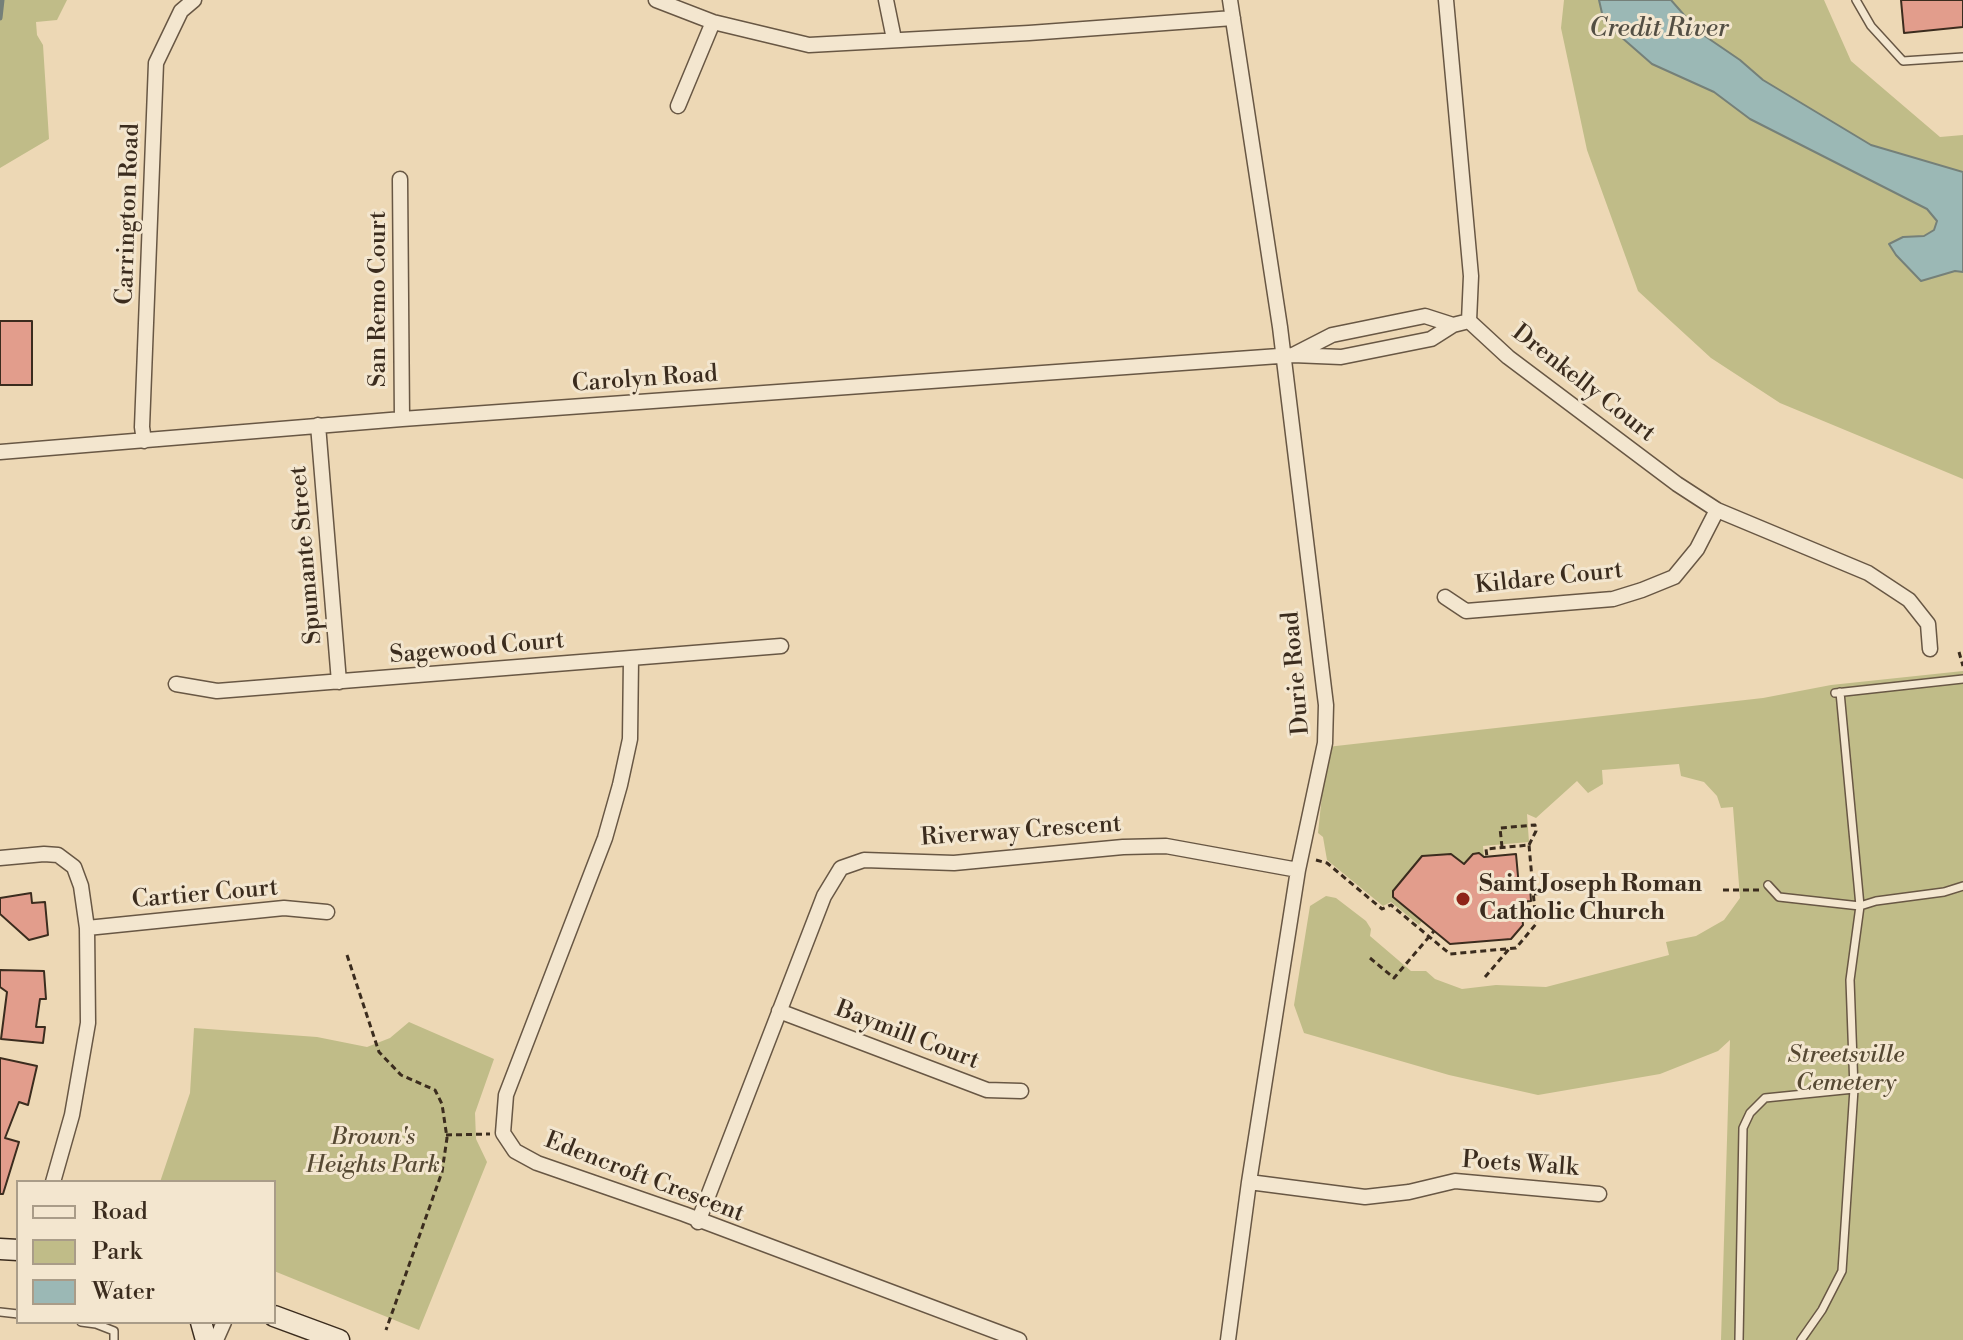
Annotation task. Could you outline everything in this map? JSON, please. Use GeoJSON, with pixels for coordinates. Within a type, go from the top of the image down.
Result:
{"type":"FeatureCollection","features":[{"type":"Feature","properties":{"kind":"street","name":"Carrington Road"},"geometry":{"type":"LineString","coordinates":[[144,441],[142,427],[156,63],[181,11],[194,0]]}},
{"type":"Feature","properties":{"kind":"street"},"geometry":{"type":"LineString","coordinates":[[656,0],[713,22],[809,45],[1233,18]]}},
{"type":"Feature","properties":{"kind":"street"},"geometry":{"type":"LineString","coordinates":[[886,0],[894,39]]}},
{"type":"Feature","properties":{"kind":"street","name":"Durie Road"},"geometry":{"type":"LineString","coordinates":[[1228,1340],[1249,1182],[1299,863],[1325,743],[1326,705],[1288,356],[1230,0]]}},
{"type":"Feature","properties":{"kind":"street"},"geometry":{"type":"LineString","coordinates":[[1446,0],[1471,276],[1469,321]]}},
{"type":"Feature","properties":{"kind":"street"},"geometry":{"type":"LineString","coordinates":[[678,106],[713,22]]}},
{"type":"Feature","properties":{"kind":"street","name":"San Remo Court"},"geometry":{"type":"LineString","coordinates":[[400,179],[402,419]]}},
{"type":"Feature","properties":{"kind":"street","name":"Carolyn Road"},"geometry":{"type":"LineString","coordinates":[[1288,356],[1332,335],[1409,319],[1425,316],[1453,325]]}},
{"type":"Feature","properties":{"kind":"street","name":"Carolyn Road"},"geometry":{"type":"LineString","coordinates":[[0,452],[318,425],[1288,356],[1341,357],[1431,339],[1453,325],[1469,321]]}},
{"type":"Feature","properties":{"kind":"street","name":"Drenkelly Court"},"geometry":{"type":"LineString","coordinates":[[1469,321],[1508,357],[1677,484],[1717,510],[1868,573],[1909,600],[1928,624],[1930,649]]}},
{"type":"Feature","properties":{"kind":"street","name":"Spumante Street"},"geometry":{"type":"LineString","coordinates":[[318,425],[339,682]]}},
{"type":"Feature","properties":{"kind":"street","name":"Kildare Court"},"geometry":{"type":"LineString","coordinates":[[1445,597],[1466,611],[1613,599],[1642,590],[1674,577],[1697,549],[1717,510]]}},
{"type":"Feature","properties":{"kind":"street","name":"Sagewood Court"},"geometry":{"type":"LineString","coordinates":[[176,684],[217,691],[781,646]]}},
{"type":"Feature","properties":{"kind":"street"},"geometry":{"type":"LineString","coordinates":[[503,1133],[506,1095],[605,838],[620,785],[630,739],[631,659]]}},
{"type":"Feature","properties":{"kind":"street","name":"Riverway Crescent"},"geometry":{"type":"LineString","coordinates":[[698,1222],[824,896],[841,868],[864,860],[954,863],[1123,847],[1166,846],[1299,863]]}},
{"type":"Feature","properties":{"kind":"street"},"geometry":{"type":"LineString","coordinates":[[0,858],[51,854],[69,862],[80,879],[87,928],[89,992],[84,1053],[72,1115],[54,1180]]}},
{"type":"Feature","properties":{"kind":"street","name":"Cartier Court"},"geometry":{"type":"LineString","coordinates":[[87,928],[284,908],[327,912]]}},
{"type":"Feature","properties":{"kind":"street","name":"Baymill Court"},"geometry":{"type":"LineString","coordinates":[[779,1011],[987,1090],[1021,1091]]}},
{"type":"Feature","properties":{"kind":"street","name":"Edencroft Crescent"},"geometry":{"type":"LineString","coordinates":[[503,1133],[515,1151],[537,1163],[684,1214],[698,1222],[1019,1340]]}},
{"type":"Feature","properties":{"kind":"street","name":"Poets Walk"},"geometry":{"type":"LineString","coordinates":[[1249,1182],[1365,1197],[1409,1192],[1455,1181],[1599,1194]]}},
{"type":"Feature","properties":{"kind":"street"},"geometry":{"type":"LineString","coordinates":[[276,1317],[339,1340]]}},
{"type":"Feature","properties":{"kind":"lane"},"geometry":{"type":"LineString","coordinates":[[1856,0],[1871,26],[1903,61],[1963,57]]}},
{"type":"Feature","properties":{"kind":"lane"},"geometry":{"type":"LineString","coordinates":[[1801,1340],[1822,1310],[1842,1271],[1854,1089],[1850,980],[1860,906],[1838,692],[1963,679]]}},
{"type":"Feature","properties":{"kind":"lane"},"geometry":{"type":"LineString","coordinates":[[1768,885],[1779,897],[1860,906],[1963,886]]}},
{"type":"Feature","properties":{"kind":"lane"},"geometry":{"type":"LineString","coordinates":[[1739,1340],[1743,1128],[1750,1113],[1765,1098],[1854,1089]]}},
{"type":"Feature","properties":{"kind":"lane"},"geometry":{"type":"LineString","coordinates":[[96,1324],[114,1331],[114,1340]]}},
{"type":"Feature","properties":{"kind":"path"},"geometry":{"type":"LineString","coordinates":[[1959,652],[1963,666]]}},
{"type":"Feature","properties":{"kind":"path"},"geometry":{"type":"LineString","coordinates":[[1299,863],[1327,863],[1382,909],[1391,905],[1450,954],[1516,948],[1536,924],[1529,845],[1536,831],[1535,825],[1500,828],[1502,848]]}},
{"type":"Feature","properties":{"kind":"path"},"geometry":{"type":"LineString","coordinates":[[1487,857],[1486,849],[1529,845]]}},
{"type":"Feature","properties":{"kind":"path"},"geometry":{"type":"LineString","coordinates":[[1723,890],[1760,890]]}},
{"type":"Feature","properties":{"kind":"path"},"geometry":{"type":"LineString","coordinates":[[1534,894],[1545,893]]}},
{"type":"Feature","properties":{"kind":"path"},"geometry":{"type":"LineString","coordinates":[[1370,958],[1394,978],[1434,931]]}},
{"type":"Feature","properties":{"kind":"path"},"geometry":{"type":"LineString","coordinates":[[1485,977],[1509,949]]}},
{"type":"Feature","properties":{"kind":"path"},"geometry":{"type":"LineString","coordinates":[[347,955],[379,1052],[401,1075],[435,1090],[442,1104],[446,1135],[442,1172],[386,1330]]}},
{"type":"Feature","properties":{"kind":"path"},"geometry":{"type":"LineString","coordinates":[[446,1135],[503,1133]]}},
{"type":"Feature","properties":{"kind":"green space"},"geometry":{"type":"Polygon","coordinates":[[[0,0],[67,0],[57,20],[36,22],[37,35],[43,45],[49,139],[0,168],[0,0]]]}},
{"type":"Feature","properties":{"kind":"green space"},"geometry":{"type":"Polygon","coordinates":[[[1564,0],[1599,0],[1604,22],[1652,64],[1714,92],[1750,119],[1912,200],[1927,209],[1938,221],[1934,230],[1924,236],[1903,237],[1921,281],[1955,271],[1963,272],[1963,479],[1780,403],[1711,358],[1638,291],[1587,150],[1561,28],[1564,0]]]}},
{"type":"Feature","properties":{"kind":"green space"},"geometry":{"type":"Polygon","coordinates":[[[1671,0],[1824,0],[1851,61],[1940,137],[1963,135],[1963,172],[1871,145],[1763,80],[1699,32],[1671,0]]]}},
{"type":"Feature","properties":{"kind":"green space","name":"Streetsville Cemetery"},"geometry":{"type":"Polygon","coordinates":[[[1963,671],[1963,1340],[1721,1340],[1730,1040],[1718,1051],[1660,1074],[1538,1095],[1449,1075],[1304,1033],[1294,1005],[1310,906],[1326,896],[1336,898],[1366,921],[1371,929],[1370,936],[1411,971],[1426,971],[1435,979],[1462,989],[1496,985],[1546,987],[1669,955],[1666,942],[1696,936],[1724,920],[1740,898],[1733,807],[1721,808],[1717,796],[1704,782],[1681,776],[1679,764],[1602,770],[1603,784],[1588,793],[1577,781],[1536,818],[1527,814],[1529,842],[1483,846],[1484,857],[1479,853],[1473,854],[1467,867],[1451,854],[1422,856],[1403,885],[1393,891],[1394,897],[1422,921],[1419,925],[1391,902],[1383,906],[1327,860],[1323,837],[1318,833],[1327,747],[1763,698],[1831,685],[1963,671]]]}},
{"type":"Feature","properties":{"kind":"green space","name":"Brown's Heights Park"},"geometry":{"type":"Polygon","coordinates":[[[409,1022],[494,1059],[475,1113],[476,1139],[487,1162],[419,1330],[276,1272],[276,1180],[161,1180],[190,1093],[194,1028],[317,1037],[367,1047],[390,1038],[409,1022]]]}},
{"type":"Feature","properties":{"kind":"water","name":"Credit River"},"geometry":{"type":"Polygon","coordinates":[[[1599,0],[1671,0],[1699,32],[1763,80],[1871,145],[1963,172],[1963,272],[1955,271],[1921,281],[1889,244],[1903,237],[1924,236],[1934,230],[1937,221],[1927,209],[1750,119],[1714,92],[1652,64],[1604,22],[1599,0]]]}},
{"type":"Feature","properties":{"kind":"building"},"geometry":{"type":"Polygon","coordinates":[[[1901,0],[1963,0],[1963,27],[1904,33],[1901,0]]]}},
{"type":"Feature","properties":{"kind":"building"},"geometry":{"type":"Polygon","coordinates":[[[0,321],[32,321],[32,385],[0,385],[0,321]]]}},
{"type":"Feature","properties":{"kind":"building","name":"Saint Joseph Roman Catholic Church"},"geometry":{"type":"Polygon","coordinates":[[[1479,853],[1484,857],[1516,854],[1519,887],[1530,886],[1531,901],[1521,902],[1523,925],[1511,939],[1450,944],[1393,897],[1393,891],[1422,856],[1451,854],[1464,864],[1473,854],[1479,853]]]}},
{"type":"Feature","properties":{"kind":"building"},"geometry":{"type":"Polygon","coordinates":[[[31,893],[32,903],[45,902],[48,935],[29,940],[0,914],[0,898],[31,893]]]}},
{"type":"Feature","properties":{"kind":"building"},"geometry":{"type":"Polygon","coordinates":[[[0,970],[44,971],[46,999],[40,999],[36,1027],[45,1027],[43,1043],[1,1039],[7,992],[0,987],[0,970]]]}},
{"type":"Feature","properties":{"kind":"building"},"geometry":{"type":"Polygon","coordinates":[[[0,1058],[37,1066],[28,1105],[19,1102],[5,1138],[19,1142],[3,1194],[0,1194],[0,1058]]]}},
{"type":"Feature","properties":{"kind":"waterway"},"geometry":{"type":"LineString","coordinates":[[0,18],[2,0]]}},
{"type":"Feature","properties":{"kind":"place","name":"Saint Joseph Roman Catholic Church"},"geometry":{"type":"Point","coordinates":[1463,899]}}]}
